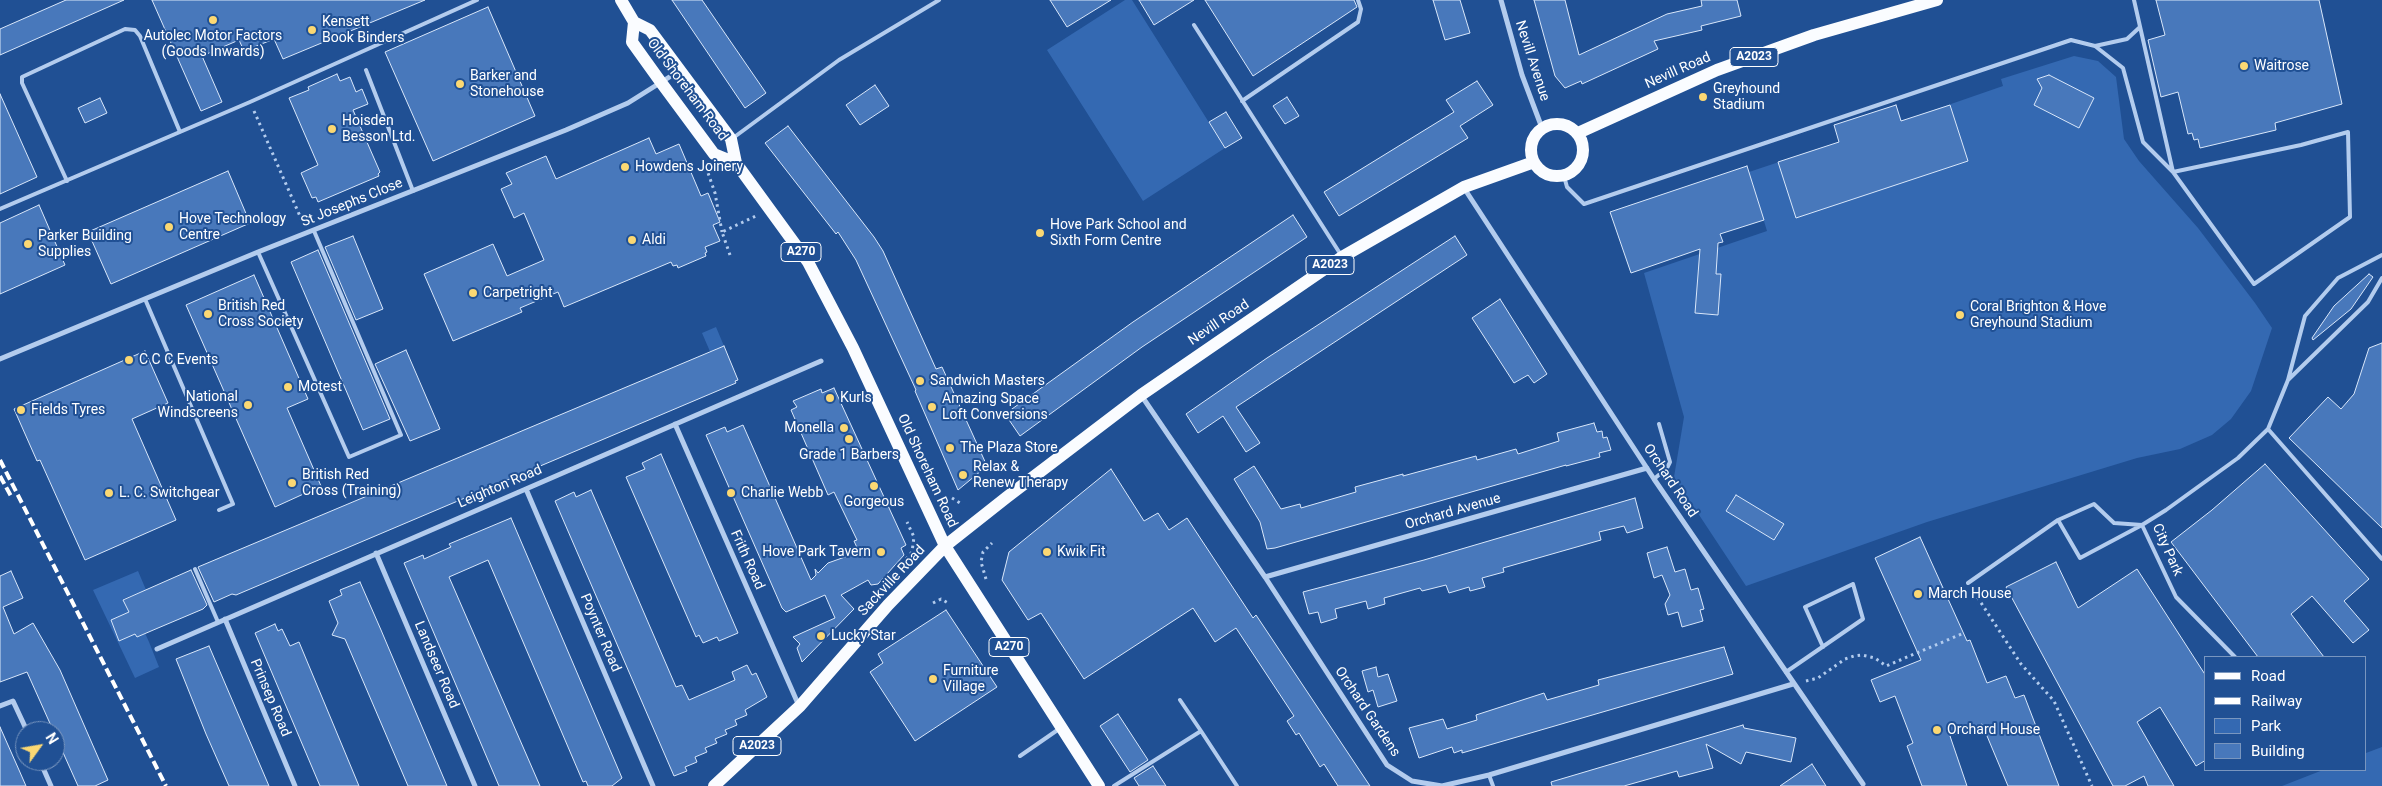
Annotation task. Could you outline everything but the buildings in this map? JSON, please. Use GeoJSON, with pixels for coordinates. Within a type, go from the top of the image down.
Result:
{"type":"FeatureCollection","features":[{"type":"Feature","properties":{"kind":"main road","name":"Old Shoreham Road"},"geometry":{"type":"LineString","coordinates":[[621,0],[634,22],[650,30],[731,139],[736,163],[771,208],[808,262],[853,348],[945,546],[1099,786]]}},
{"type":"Feature","properties":{"kind":"main road","name":"Nevill Road"},"geometry":{"type":"LineString","coordinates":[[1578,133],[1716,70],[1814,36],[1937,0]]}},
{"type":"Feature","properties":{"kind":"main road","name":"Old Shoreham Road"},"geometry":{"type":"LineString","coordinates":[[634,22],[632,42],[660,82],[714,154],[736,163]]}},
{"type":"Feature","properties":{"kind":"main road"},"geometry":{"type":"LineString","coordinates":[[1557,124],[1572,128],[1578,133],[1583,143],[1584,153],[1580,164],[1573,172],[1564,176],[1546,174],[1534,162],[1531,153],[1532,144],[1542,128],[1557,124]]}},
{"type":"Feature","properties":{"kind":"main road","name":"Nevill Road"},"geometry":{"type":"LineString","coordinates":[[945,546],[1141,395],[1342,257],[1464,187],[1534,162]]}},
{"type":"Feature","properties":{"kind":"main road","name":"Sackville Road"},"geometry":{"type":"LineString","coordinates":[[714,786],[800,706],[888,605],[945,546]]}},
{"type":"Feature","properties":{"kind":"street","name":"Nevill Avenue"},"geometry":{"type":"LineString","coordinates":[[1501,0],[1522,74],[1542,128]]}},
{"type":"Feature","properties":{"kind":"street","name":"St Josephs Close"},"geometry":{"type":"LineString","coordinates":[[0,359],[258,252],[575,126],[628,103],[679,71]]}},
{"type":"Feature","properties":{"kind":"street","name":"Orchard Road"},"geometry":{"type":"LineString","coordinates":[[1464,187],[1654,479],[1863,784]]}},
{"type":"Feature","properties":{"kind":"street","name":"Leighton Road"},"geometry":{"type":"LineString","coordinates":[[157,649],[821,361]]}},
{"type":"Feature","properties":{"kind":"street","name":"Orchard Gardens"},"geometry":{"type":"LineString","coordinates":[[1141,395],[1265,578],[1387,765],[1412,781],[1442,786],[1489,775],[1793,684]]}},
{"type":"Feature","properties":{"kind":"street","name":"Frith Road"},"geometry":{"type":"LineString","coordinates":[[675,424],[800,706]]}},
{"type":"Feature","properties":{"kind":"street","name":"Orchard Avenue"},"geometry":{"type":"LineString","coordinates":[[1265,578],[1647,468]]}},
{"type":"Feature","properties":{"kind":"street","name":"Poynter Road"},"geometry":{"type":"LineString","coordinates":[[526,489],[653,786]]}},
{"type":"Feature","properties":{"kind":"street","name":"Landseer Road"},"geometry":{"type":"LineString","coordinates":[[376,553],[475,786]]}},
{"type":"Feature","properties":{"kind":"street","name":"Prinsep Road"},"geometry":{"type":"LineString","coordinates":[[224,619],[295,786]]}},
{"type":"Feature","properties":{"kind":"street"},"geometry":{"type":"LineString","coordinates":[[0,706],[13,701],[22,721]]}},
{"type":"Feature","properties":{"kind":"street"},"geometry":{"type":"LineString","coordinates":[[44,771],[51,786]]}},
{"type":"Feature","properties":{"kind":"lane"},"geometry":{"type":"LineString","coordinates":[[0,209],[250,102],[477,0]]}},
{"type":"Feature","properties":{"kind":"lane"},"geometry":{"type":"LineString","coordinates":[[731,139],[839,60],[939,0]]}},
{"type":"Feature","properties":{"kind":"lane"},"geometry":{"type":"LineString","coordinates":[[1242,101],[1358,22],[1361,9],[1358,0]]}},
{"type":"Feature","properties":{"kind":"lane"},"geometry":{"type":"LineString","coordinates":[[2134,0],[2173,172]]}},
{"type":"Feature","properties":{"kind":"lane"},"geometry":{"type":"LineString","coordinates":[[1194,25],[1342,257]]}},
{"type":"Feature","properties":{"kind":"lane"},"geometry":{"type":"LineString","coordinates":[[2095,46],[2127,39],[2140,27]]}},
{"type":"Feature","properties":{"kind":"lane"},"geometry":{"type":"LineString","coordinates":[[67,180],[22,82],[22,78],[125,29],[134,30],[140,36],[180,132]]}},
{"type":"Feature","properties":{"kind":"lane"},"geometry":{"type":"LineString","coordinates":[[1564,176],[1567,187],[1584,204],[2071,40],[2095,46],[2123,68],[2143,142],[2173,172],[2254,284],[2350,218],[2348,132],[2293,147],[2173,172]]}},
{"type":"Feature","properties":{"kind":"lane"},"geometry":{"type":"LineString","coordinates":[[366,70],[413,191]]}},
{"type":"Feature","properties":{"kind":"lane"},"geometry":{"type":"LineString","coordinates":[[258,252],[349,456],[401,435],[314,231]]}},
{"type":"Feature","properties":{"kind":"lane","name":"City Park"},"geometry":{"type":"LineString","coordinates":[[2234,656],[2176,597],[2142,525],[2238,458],[2268,429],[2288,380],[2305,316],[2338,278],[2382,255]]}},
{"type":"Feature","properties":{"kind":"lane"},"geometry":{"type":"LineString","coordinates":[[2288,380],[2368,302],[2382,278]]}},
{"type":"Feature","properties":{"kind":"lane"},"geometry":{"type":"LineString","coordinates":[[145,299],[233,504],[219,510]]}},
{"type":"Feature","properties":{"kind":"lane"},"geometry":{"type":"LineString","coordinates":[[1654,479],[1667,468],[1670,462],[1659,424]]}},
{"type":"Feature","properties":{"kind":"lane"},"geometry":{"type":"LineString","coordinates":[[2268,429],[2382,559]]}},
{"type":"Feature","properties":{"kind":"lane"},"geometry":{"type":"LineString","coordinates":[[1968,583],[2058,520],[2094,504],[2114,523],[2142,525]]}},
{"type":"Feature","properties":{"kind":"lane"},"geometry":{"type":"LineString","coordinates":[[2058,520],[2080,558],[2142,525]]}},
{"type":"Feature","properties":{"kind":"lane"},"geometry":{"type":"LineString","coordinates":[[195,569],[218,622]]}},
{"type":"Feature","properties":{"kind":"lane"},"geometry":{"type":"LineString","coordinates":[[1786,672],[1823,647],[1863,619],[1853,584],[1806,607],[1823,647]]}},
{"type":"Feature","properties":{"kind":"lane"},"geometry":{"type":"LineString","coordinates":[[1180,700],[1237,786]]}},
{"type":"Feature","properties":{"kind":"lane"},"geometry":{"type":"LineString","coordinates":[[1020,756],[1061,728]]}},
{"type":"Feature","properties":{"kind":"lane"},"geometry":{"type":"LineString","coordinates":[[1114,786],[1201,731]]}},
{"type":"Feature","properties":{"kind":"lane"},"geometry":{"type":"LineString","coordinates":[[1489,775],[1493,786]]}},
{"type":"Feature","properties":{"kind":"path"},"geometry":{"type":"LineString","coordinates":[[250,102],[307,233]]}},
{"type":"Feature","properties":{"kind":"path"},"geometry":{"type":"LineString","coordinates":[[703,158],[715,193],[722,232],[730,255]]}},
{"type":"Feature","properties":{"kind":"path"},"geometry":{"type":"LineString","coordinates":[[722,232],[771,208]]}},
{"type":"Feature","properties":{"kind":"path"},"geometry":{"type":"LineString","coordinates":[[952,498],[960,503]]}},
{"type":"Feature","properties":{"kind":"path"},"geometry":{"type":"LineString","coordinates":[[902,564],[912,552],[914,537],[907,522]]}},
{"type":"Feature","properties":{"kind":"path"},"geometry":{"type":"LineString","coordinates":[[986,579],[982,562],[983,552],[992,543]]}},
{"type":"Feature","properties":{"kind":"path"},"geometry":{"type":"LineString","coordinates":[[1968,583],[2021,664],[2054,701],[2092,786]]}},
{"type":"Feature","properties":{"kind":"path"},"geometry":{"type":"LineString","coordinates":[[933,603],[941,599],[948,603]]}},
{"type":"Feature","properties":{"kind":"path"},"geometry":{"type":"LineString","coordinates":[[1793,684],[1818,678],[1845,659],[1854,656],[1869,656],[1886,666],[1964,633]]}},
{"type":"Feature","properties":{"kind":"green space"},"geometry":{"type":"Polygon","coordinates":[[[1125,0],[1132,0],[1225,148],[1143,201],[1047,50],[1125,0]]]}},
{"type":"Feature","properties":{"kind":"green space","name":"Coral Brighton & Hove Greyhound Stadium"},"geometry":{"type":"Polygon","coordinates":[[[2074,56],[2098,61],[2116,77],[2124,139],[2139,161],[2198,228],[2272,328],[2251,391],[2231,419],[2212,435],[2180,449],[2137,458],[1927,522],[1746,586],[1674,477],[1684,417],[1644,273],[1767,231],[1749,172],[1839,142],[1834,125],[1896,105],[1902,121],[2003,86],[2001,79],[2074,56]]]}},
{"type":"Feature","properties":{"kind":"green space"},"geometry":{"type":"Polygon","coordinates":[[[716,327],[724,346],[716,349],[722,362],[715,363],[702,333],[716,327]]]}},
{"type":"Feature","properties":{"kind":"green space"},"geometry":{"type":"Polygon","coordinates":[[[138,571],[152,604],[141,592],[123,599],[129,612],[111,621],[120,641],[135,634],[137,637],[145,633],[149,642],[159,667],[135,678],[93,590],[138,571]]]}},
{"type":"Feature","properties":{"kind":"green space"},"geometry":{"type":"Polygon","coordinates":[[[2382,747],[2382,786],[2282,786],[2320,771],[2367,771],[2367,753],[2382,747]]]}},
{"type":"Feature","properties":{"kind":"railway"},"geometry":{"type":"LineString","coordinates":[[0,460],[166,786]]}},
{"type":"Feature","properties":{"kind":"railway"},"geometry":{"type":"LineString","coordinates":[[0,476],[12,498]]}},
{"type":"Feature","properties":{"kind":"place","name":"Autolec Motor Factors (Goods Inwards)"},"geometry":{"type":"Point","coordinates":[213,20]}},
{"type":"Feature","properties":{"kind":"place","name":"Kensett Book Binders"},"geometry":{"type":"Point","coordinates":[312,30]}},
{"type":"Feature","properties":{"kind":"place","name":"Waitrose"},"geometry":{"type":"Point","coordinates":[2244,66]}},
{"type":"Feature","properties":{"kind":"place","name":"Barker and Stonehouse"},"geometry":{"type":"Point","coordinates":[460,84]}},
{"type":"Feature","properties":{"kind":"place","name":"Greyhound Stadium"},"geometry":{"type":"Point","coordinates":[1703,97]}},
{"type":"Feature","properties":{"kind":"place","name":"Hoisden Besson Ltd."},"geometry":{"type":"Point","coordinates":[332,129]}},
{"type":"Feature","properties":{"kind":"place","name":"Howdens Joinery"},"geometry":{"type":"Point","coordinates":[625,167]}},
{"type":"Feature","properties":{"kind":"place","name":"Hove Technology Centre"},"geometry":{"type":"Point","coordinates":[169,227]}},
{"type":"Feature","properties":{"kind":"place","name":"Hove Park School and Sixth Form Centre"},"geometry":{"type":"Point","coordinates":[1040,233]}},
{"type":"Feature","properties":{"kind":"place","name":"Aldi"},"geometry":{"type":"Point","coordinates":[632,240]}},
{"type":"Feature","properties":{"kind":"place","name":"Parker Building Supplies"},"geometry":{"type":"Point","coordinates":[28,244]}},
{"type":"Feature","properties":{"kind":"place","name":"Carpetright"},"geometry":{"type":"Point","coordinates":[473,293]}},
{"type":"Feature","properties":{"kind":"place","name":"British Red Cross Society"},"geometry":{"type":"Point","coordinates":[208,314]}},
{"type":"Feature","properties":{"kind":"place","name":"Coral Brighton & Hove Greyhound Stadium"},"geometry":{"type":"Point","coordinates":[1960,315]}},
{"type":"Feature","properties":{"kind":"place","name":"C C C Events"},"geometry":{"type":"Point","coordinates":[129,360]}},
{"type":"Feature","properties":{"kind":"place","name":"Sandwich Masters"},"geometry":{"type":"Point","coordinates":[920,381]}},
{"type":"Feature","properties":{"kind":"place","name":"Motest"},"geometry":{"type":"Point","coordinates":[288,387]}},
{"type":"Feature","properties":{"kind":"place","name":"Kurls"},"geometry":{"type":"Point","coordinates":[830,398]}},
{"type":"Feature","properties":{"kind":"place","name":"National Windscreens"},"geometry":{"type":"Point","coordinates":[248,405]}},
{"type":"Feature","properties":{"kind":"place","name":"Amazing Space Loft Conversions"},"geometry":{"type":"Point","coordinates":[932,407]}},
{"type":"Feature","properties":{"kind":"place","name":"Fields Tyres"},"geometry":{"type":"Point","coordinates":[21,410]}},
{"type":"Feature","properties":{"kind":"place","name":"Monella"},"geometry":{"type":"Point","coordinates":[844,428]}},
{"type":"Feature","properties":{"kind":"place","name":"Grade 1 Barbers"},"geometry":{"type":"Point","coordinates":[849,439]}},
{"type":"Feature","properties":{"kind":"place","name":"The Plaza Store"},"geometry":{"type":"Point","coordinates":[950,448]}},
{"type":"Feature","properties":{"kind":"place","name":"Relax & Renew Therapy"},"geometry":{"type":"Point","coordinates":[963,475]}},
{"type":"Feature","properties":{"kind":"place","name":"British Red Cross (Training)"},"geometry":{"type":"Point","coordinates":[292,483]}},
{"type":"Feature","properties":{"kind":"place","name":"Gorgeous"},"geometry":{"type":"Point","coordinates":[874,486]}},
{"type":"Feature","properties":{"kind":"place","name":"L. C. Switchgear"},"geometry":{"type":"Point","coordinates":[109,493]}},
{"type":"Feature","properties":{"kind":"place","name":"Charlie Webb"},"geometry":{"type":"Point","coordinates":[731,493]}},
{"type":"Feature","properties":{"kind":"place","name":"Hove Park Tavern"},"geometry":{"type":"Point","coordinates":[881,552]}},
{"type":"Feature","properties":{"kind":"place","name":"Kwik Fit"},"geometry":{"type":"Point","coordinates":[1047,552]}},
{"type":"Feature","properties":{"kind":"place","name":"March House"},"geometry":{"type":"Point","coordinates":[1918,594]}},
{"type":"Feature","properties":{"kind":"place","name":"Lucky Star"},"geometry":{"type":"Point","coordinates":[821,636]}},
{"type":"Feature","properties":{"kind":"place","name":"Furniture Village"},"geometry":{"type":"Point","coordinates":[933,679]}},
{"type":"Feature","properties":{"kind":"place","name":"Orchard House"},"geometry":{"type":"Point","coordinates":[1937,730]}}]}
